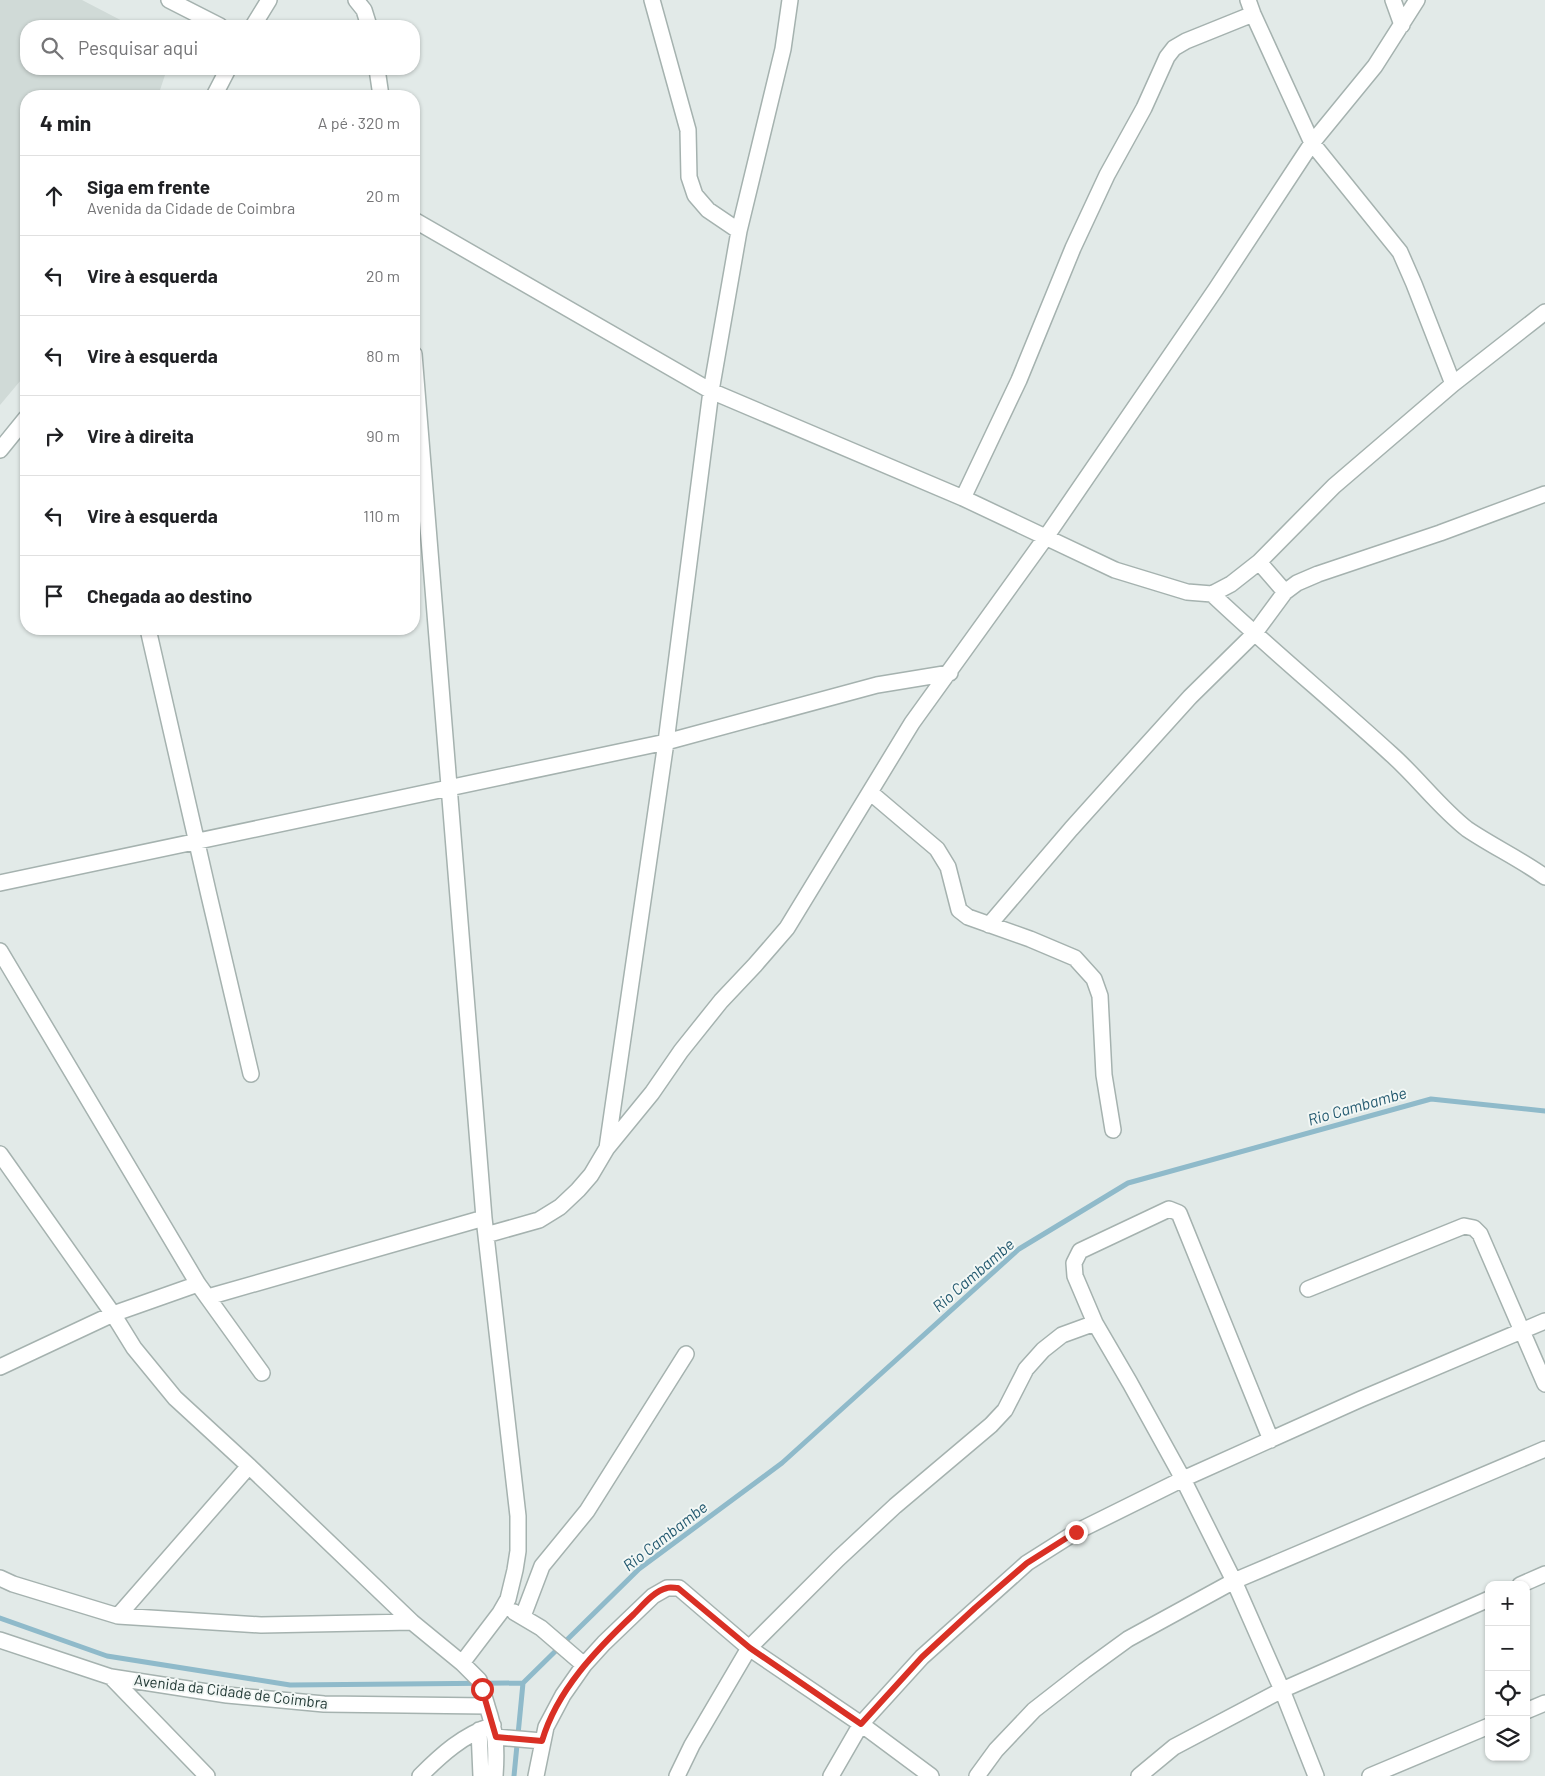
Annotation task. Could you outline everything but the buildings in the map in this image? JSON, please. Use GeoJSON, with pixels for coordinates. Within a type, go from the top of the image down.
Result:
{"type":"FeatureCollection","features":[{"type":"Feature","properties":{"kind":"street"},"geometry":{"type":"LineString","coordinates":[[169,0],[208,20]]}},
{"type":"Feature","properties":{"kind":"street"},"geometry":{"type":"LineString","coordinates":[[256,20],[269,0]]}},
{"type":"Feature","properties":{"kind":"street"},"geometry":{"type":"LineString","coordinates":[[356,0],[364,10],[367,20]]}},
{"type":"Feature","properties":{"kind":"street"},"geometry":{"type":"LineString","coordinates":[[652,0],[688,130],[689,177],[695,195],[708,210],[739,231]]}},
{"type":"Feature","properties":{"kind":"street"},"geometry":{"type":"LineString","coordinates":[[606,1148],[666,742],[711,391],[739,231],[783,49],[790,0]]}},
{"type":"Feature","properties":{"kind":"street"},"geometry":{"type":"LineString","coordinates":[[1393,0],[1402,25]]}},
{"type":"Feature","properties":{"kind":"street"},"geometry":{"type":"LineString","coordinates":[[486,1236],[539,1220],[560,1207],[578,1190],[591,1175],[606,1148],[652,1093],[681,1051],[721,1001],[787,928],[912,724],[1046,537],[1216,289],[1312,143],[1375,66],[1417,0]]}},
{"type":"Feature","properties":{"kind":"street"},"geometry":{"type":"LineString","coordinates":[[963,498],[1019,380],[1074,248],[1107,175],[1144,108],[1167,57],[1174,48],[1250,7],[1312,143],[1400,252],[1453,384]]}},
{"type":"Feature","properties":{"kind":"street"},"geometry":{"type":"LineString","coordinates":[[217,90],[225,75]]}},
{"type":"Feature","properties":{"kind":"street"},"geometry":{"type":"LineString","coordinates":[[378,75],[379,90]]}},
{"type":"Feature","properties":{"kind":"street"},"geometry":{"type":"LineString","coordinates":[[420,223],[711,391],[963,498],[1115,570],[1187,592],[1212,594],[1231,584],[1259,562],[1334,486],[1453,384],[1545,312]]}},
{"type":"Feature","properties":{"kind":"street"},"geometry":{"type":"LineString","coordinates":[[0,450],[20,425]]}},
{"type":"Feature","properties":{"kind":"street"},"geometry":{"type":"LineString","coordinates":[[420,430],[484,1218],[518,1516],[518,1551],[508,1599],[462,1663]]}},
{"type":"Feature","properties":{"kind":"street"},"geometry":{"type":"LineString","coordinates":[[988,925],[1071,829],[1184,704],[1254,634],[1285,592],[1297,583],[1318,574],[1440,533],[1545,494]]}},
{"type":"Feature","properties":{"kind":"street"},"geometry":{"type":"LineString","coordinates":[[1259,562],[1285,592]]}},
{"type":"Feature","properties":{"kind":"street"},"geometry":{"type":"LineString","coordinates":[[1212,594],[1254,634],[1323,691],[1394,756],[1448,813],[1461,824],[1545,877]]}},
{"type":"Feature","properties":{"kind":"street"},"geometry":{"type":"LineString","coordinates":[[149,635],[251,1074]]}},
{"type":"Feature","properties":{"kind":"street"},"geometry":{"type":"LineString","coordinates":[[0,883],[666,742],[877,685],[950,673]]}},
{"type":"Feature","properties":{"kind":"street"},"geometry":{"type":"LineString","coordinates":[[871,793],[937,849],[948,867],[959,910],[988,925],[1030,939],[1075,958],[1094,979],[1100,996],[1104,1074],[1113,1130]]}},
{"type":"Feature","properties":{"kind":"street"},"geometry":{"type":"LineString","coordinates":[[0,951],[198,1284],[262,1372]]}},
{"type":"Feature","properties":{"kind":"street"},"geometry":{"type":"LineString","coordinates":[[0,1154],[113,1314],[134,1348],[175,1398],[412,1622],[462,1663],[479,1680],[497,1749],[495,1776]]}},
{"type":"Feature","properties":{"kind":"street"},"geometry":{"type":"LineString","coordinates":[[1271,1440],[1179,1213],[1170,1210],[1166,1211],[1080,1251],[1074,1263],[1075,1276],[1095,1323],[1183,1479],[1234,1581],[1282,1690],[1316,1776]]}},
{"type":"Feature","properties":{"kind":"street"},"geometry":{"type":"LineString","coordinates":[[208,1297],[484,1218]]}},
{"type":"Feature","properties":{"kind":"street"},"geometry":{"type":"LineString","coordinates":[[1308,1289],[1464,1226],[1474,1228],[1480,1234],[1545,1384]]}},
{"type":"Feature","properties":{"kind":"street"},"geometry":{"type":"LineString","coordinates":[[0,1367],[113,1314],[198,1284]]}},
{"type":"Feature","properties":{"kind":"street"},"geometry":{"type":"LineString","coordinates":[[831,1776],[861,1724],[922,1657],[1027,1563],[1076,1532],[1183,1479],[1361,1399],[1545,1321]]}},
{"type":"Feature","properties":{"kind":"street"},"geometry":{"type":"LineString","coordinates":[[677,1776],[692,1745],[750,1648],[797,1598],[866,1532],[991,1425],[1005,1410],[1026,1369],[1042,1350],[1062,1335],[1095,1323]]}},
{"type":"Feature","properties":{"kind":"street"},"geometry":{"type":"LineString","coordinates":[[523,1616],[542,1566],[587,1511],[686,1354]]}},
{"type":"Feature","properties":{"kind":"street"},"geometry":{"type":"LineString","coordinates":[[977,1776],[996,1750],[1034,1710],[1128,1639],[1234,1581],[1545,1449]]}},
{"type":"Feature","properties":{"kind":"street"},"geometry":{"type":"LineString","coordinates":[[118,1616],[249,1466]]}},
{"type":"Feature","properties":{"kind":"street"},"geometry":{"type":"LineString","coordinates":[[0,1572],[7,1580],[118,1616],[261,1626],[412,1622]]}},
{"type":"Feature","properties":{"kind":"street"},"geometry":{"type":"LineString","coordinates":[[1529,1581],[1545,1574]]}},
{"type":"Feature","properties":{"kind":"street"},"geometry":{"type":"LineString","coordinates":[[536,1776],[536,1741],[580,1661],[604,1643],[653,1596],[666,1588],[678,1588],[750,1648],[861,1724],[931,1776]]}},
{"type":"Feature","properties":{"kind":"street"},"geometry":{"type":"LineString","coordinates":[[1139,1776],[1174,1747],[1282,1690],[1485,1601]]}},
{"type":"Feature","properties":{"kind":"street"},"geometry":{"type":"LineString","coordinates":[[504,1607],[523,1616],[541,1628],[580,1661]]}},
{"type":"Feature","properties":{"kind":"street","name":"Avenida da Cidade de Coimbra"},"geometry":{"type":"LineString","coordinates":[[0,1640],[111,1677],[228,1695],[324,1704],[487,1706]]}},
{"type":"Feature","properties":{"kind":"street"},"geometry":{"type":"LineString","coordinates":[[111,1677],[207,1776]]}},
{"type":"Feature","properties":{"kind":"street"},"geometry":{"type":"LineString","coordinates":[[1530,1709],[1545,1703]]}},
{"type":"Feature","properties":{"kind":"street"},"geometry":{"type":"LineString","coordinates":[[1370,1776],[1485,1728]]}},
{"type":"Feature","properties":{"kind":"street"},"geometry":{"type":"LineString","coordinates":[[420,1776],[455,1744],[494,1733],[536,1741]]}},
{"type":"Feature","properties":{"kind":"street"},"geometry":{"type":"LineString","coordinates":[[481,1776],[494,1733]]}},
{"type":"Feature","properties":{"kind":"shaded area"},"geometry":{"type":"Polygon","coordinates":[[[0,0],[82,0],[120,20],[20,20],[20,75],[165,75],[160,90],[20,90],[20,381],[0,405],[0,0]]]}},
{"type":"Feature","properties":{"kind":"waterway","name":"Rio Cambambe"},"geometry":{"type":"LineString","coordinates":[[523,1683],[639,1569],[782,1463],[1019,1249],[1128,1183],[1431,1099],[1545,1111]]}},
{"type":"Feature","properties":{"kind":"waterway"},"geometry":{"type":"LineString","coordinates":[[0,1618],[107,1656],[290,1685],[523,1683]]}},
{"type":"Feature","properties":{"kind":"waterway"},"geometry":{"type":"LineString","coordinates":[[514,1776],[523,1683]]}},
{"type":"Feature","properties":{"kind":"route"},"geometry":{"type":"LineString","coordinates":[[482,1689],[496,1737],[542,1741],[551,1716],[584,1665],[653,1596],[666,1588],[678,1588],[750,1648],[861,1724],[922,1657],[975,1608],[1027,1563],[1076,1532]]}}]}
